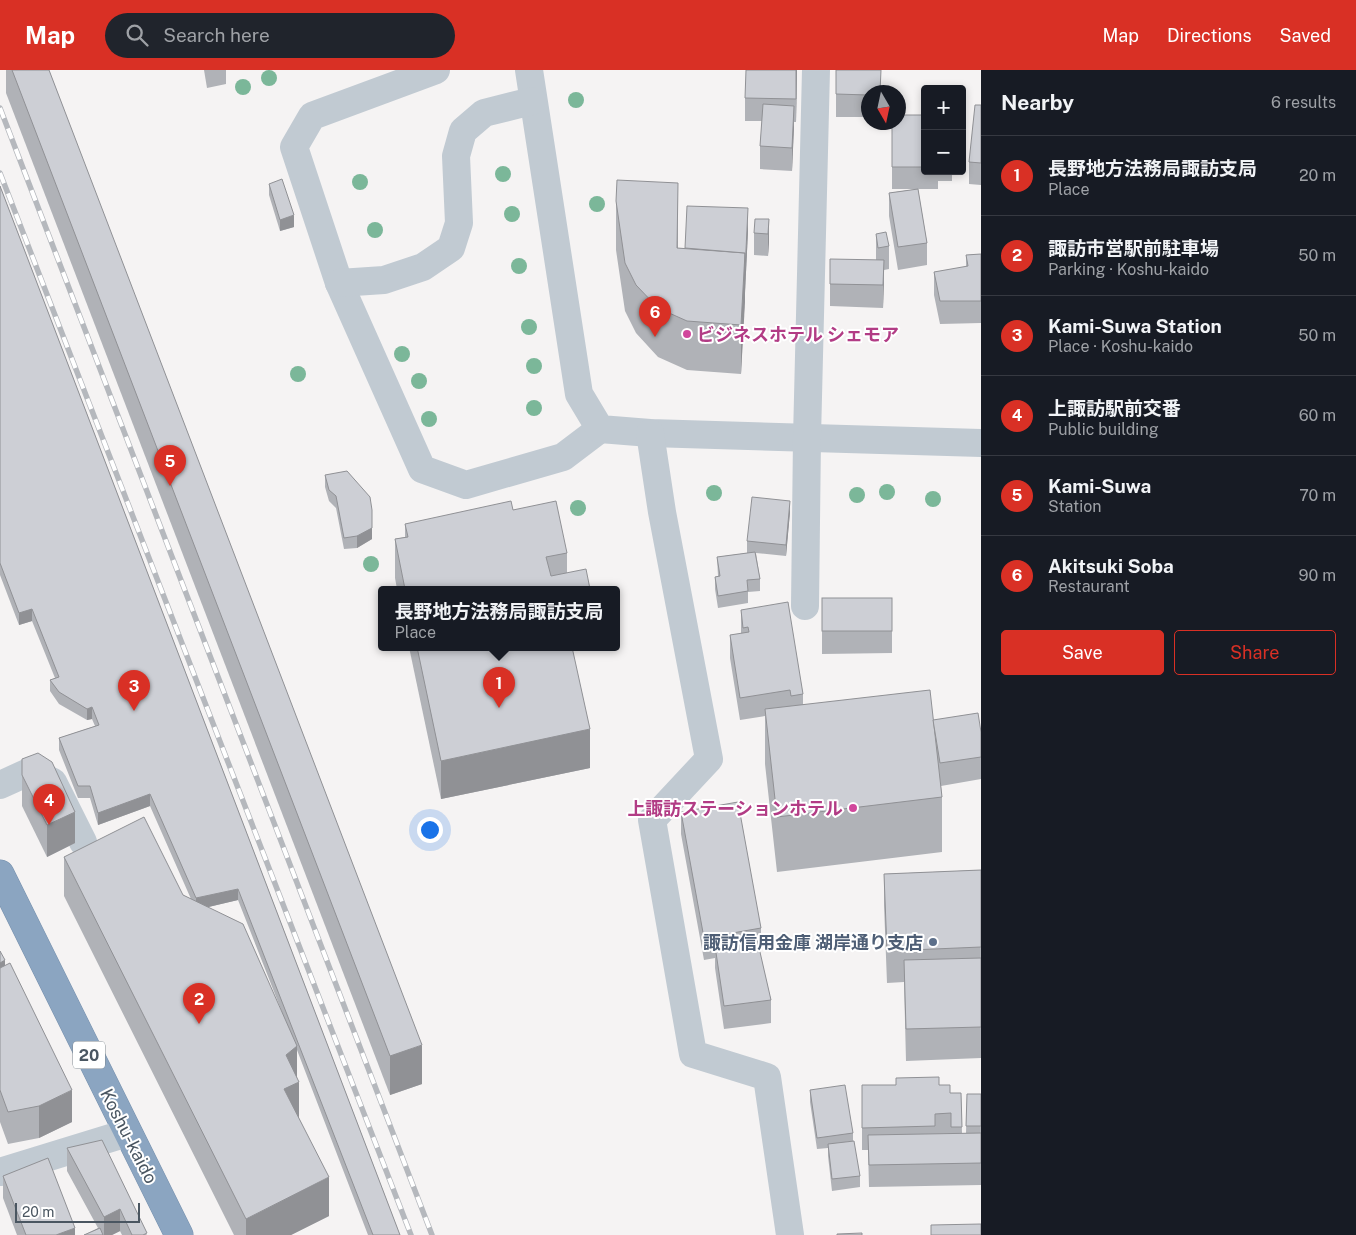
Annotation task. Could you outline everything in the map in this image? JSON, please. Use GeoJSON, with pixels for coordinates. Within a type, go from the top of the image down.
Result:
{"type":"FeatureCollection","features":[{"type":"Feature","properties":{"kind":"highway","name":"Koshu-kaido"},"geometry":{"type":"LineString","coordinates":[[0,874],[179,1235]]}},
{"type":"Feature","properties":{"kind":"street"},"geometry":{"type":"LineString","coordinates":[[436,70],[312,116],[294,146],[339,283],[422,469],[466,485],[563,457],[600,430],[981,443]]}},
{"type":"Feature","properties":{"kind":"street"},"geometry":{"type":"LineString","coordinates":[[529,70],[532,101],[579,394],[600,430]]}},
{"type":"Feature","properties":{"kind":"street"},"geometry":{"type":"LineString","coordinates":[[805,606],[816,70]]}},
{"type":"Feature","properties":{"kind":"street"},"geometry":{"type":"LineString","coordinates":[[339,283],[384,280],[423,267],[451,248],[459,223],[456,156],[463,131],[484,113],[532,101]]}},
{"type":"Feature","properties":{"kind":"street"},"geometry":{"type":"LineString","coordinates":[[650,433],[662,512],[709,759],[652,820],[691,1044],[693,1054],[767,1077],[790,1235]]}},
{"type":"Feature","properties":{"kind":"street"},"geometry":{"type":"LineString","coordinates":[[0,785],[31,770],[53,782],[83,842]]}},
{"type":"Feature","properties":{"kind":"street"},"geometry":{"type":"LineString","coordinates":[[0,1172],[127,1133]]}},
{"type":"Feature","properties":{"kind":"building"},"geometry":{"type":"Polygon","coordinates":[[[12,70],[49,70],[422,1045],[390,1056],[12,70]]]}},
{"type":"Feature","properties":{"kind":"building"},"geometry":{"type":"Polygon","coordinates":[[[746,70],[796,70],[796,99],[745,98],[746,70]]]}},
{"type":"Feature","properties":{"kind":"building"},"geometry":{"type":"Polygon","coordinates":[[[836,70],[881,70],[880,85],[861,85],[861,95],[836,94],[836,70]]]}},
{"type":"Feature","properties":{"kind":"building"},"geometry":{"type":"Polygon","coordinates":[[[763,104],[794,106],[792,148],[760,146],[763,104]]]}},
{"type":"Feature","properties":{"kind":"building"},"geometry":{"type":"Polygon","coordinates":[[[975,105],[981,105],[981,163],[969,162],[975,105]]]}},
{"type":"Feature","properties":{"kind":"building"},"geometry":{"type":"Polygon","coordinates":[[[906,115],[921,115],[921,167],[892,167],[892,130],[906,130],[906,115]]]}},
{"type":"Feature","properties":{"kind":"building"},"geometry":{"type":"Polygon","coordinates":[[[282,179],[294,215],[280,220],[269,184],[282,179]]]}},
{"type":"Feature","properties":{"kind":"building"},"geometry":{"type":"Polygon","coordinates":[[[617,180],[678,183],[677,248],[745,253],[741,325],[687,321],[658,308],[636,285],[625,263],[616,201],[617,180]]]}},
{"type":"Feature","properties":{"kind":"building"},"geometry":{"type":"Polygon","coordinates":[[[0,186],[400,1235],[373,1235],[238,889],[196,898],[150,794],[98,813],[90,786],[78,786],[59,738],[99,725],[92,707],[87,709],[59,692],[50,680],[59,677],[32,609],[19,613],[0,563],[0,186]]]}},
{"type":"Feature","properties":{"kind":"building"},"geometry":{"type":"Polygon","coordinates":[[[918,189],[927,243],[898,247],[889,193],[918,189]]]}},
{"type":"Feature","properties":{"kind":"building"},"geometry":{"type":"Polygon","coordinates":[[[687,206],[748,208],[745,271],[745,253],[685,248],[687,206]]]}},
{"type":"Feature","properties":{"kind":"building"},"geometry":{"type":"Polygon","coordinates":[[[755,219],[769,219],[768,234],[754,233],[755,219]]]}},
{"type":"Feature","properties":{"kind":"building"},"geometry":{"type":"Polygon","coordinates":[[[886,232],[889,246],[878,248],[876,234],[886,232]]]}},
{"type":"Feature","properties":{"kind":"building"},"geometry":{"type":"Polygon","coordinates":[[[981,254],[981,301],[940,301],[934,272],[968,266],[966,255],[981,254]]]}},
{"type":"Feature","properties":{"kind":"building"},"geometry":{"type":"Polygon","coordinates":[[[830,259],[884,260],[883,285],[830,284],[830,259]]]}},
{"type":"Feature","properties":{"kind":"building"},"geometry":{"type":"Polygon","coordinates":[[[347,471],[370,497],[372,528],[357,536],[344,538],[336,496],[329,490],[325,475],[347,471]]]}},
{"type":"Feature","properties":{"kind":"building"},"geometry":{"type":"Polygon","coordinates":[[[752,497],[790,501],[786,545],[747,541],[752,497]]]}},
{"type":"Feature","properties":{"kind":"building"},"geometry":{"type":"Polygon","coordinates":[[[511,501],[513,510],[556,501],[567,553],[546,557],[551,576],[586,569],[589,586],[404,586],[395,539],[408,537],[405,524],[511,501]]]}},
{"type":"Feature","properties":{"kind":"building"},"geometry":{"type":"Polygon","coordinates":[[[755,552],[760,579],[747,580],[748,591],[718,596],[715,577],[720,576],[717,557],[755,552]]]}},
{"type":"Feature","properties":{"kind":"building"},"geometry":{"type":"Polygon","coordinates":[[[822,598],[892,598],[892,631],[822,631],[822,598]]]}},
{"type":"Feature","properties":{"kind":"building"},"geometry":{"type":"Polygon","coordinates":[[[788,602],[803,694],[791,696],[790,690],[740,698],[730,635],[749,632],[748,627],[743,628],[741,610],[788,602]]]}},
{"type":"Feature","properties":{"kind":"building"},"geometry":{"type":"Polygon","coordinates":[[[418,651],[573,651],[590,729],[441,761],[418,651]]]}},
{"type":"Feature","properties":{"kind":"building"},"geometry":{"type":"Polygon","coordinates":[[[930,690],[942,797],[777,817],[765,709],[930,690]]]}},
{"type":"Feature","properties":{"kind":"building"},"geometry":{"type":"Polygon","coordinates":[[[978,713],[981,732],[981,757],[940,763],[933,720],[978,713]]]}},
{"type":"Feature","properties":{"kind":"building"},"geometry":{"type":"Polygon","coordinates":[[[38,753],[52,762],[75,812],[47,825],[22,775],[22,759],[38,753]]]}},
{"type":"Feature","properties":{"kind":"building"},"geometry":{"type":"Polygon","coordinates":[[[738,802],[761,928],[704,938],[681,812],[738,802]]]}},
{"type":"Feature","properties":{"kind":"building"},"geometry":{"type":"Polygon","coordinates":[[[144,817],[183,895],[243,924],[297,1046],[286,1055],[299,1082],[284,1089],[329,1177],[246,1219],[64,857],[144,817]]]}},
{"type":"Feature","properties":{"kind":"building"},"geometry":{"type":"Polygon","coordinates":[[[981,870],[981,947],[887,951],[884,874],[981,870]]]}},
{"type":"Feature","properties":{"kind":"building"},"geometry":{"type":"Polygon","coordinates":[[[757,939],[771,1000],[724,1006],[715,946],[757,939]]]}},
{"type":"Feature","properties":{"kind":"building"},"geometry":{"type":"Polygon","coordinates":[[[0,951],[5,960],[0,963],[0,951]]]}},
{"type":"Feature","properties":{"kind":"building"},"geometry":{"type":"Polygon","coordinates":[[[981,958],[981,1027],[906,1029],[904,960],[981,958]]]}},
{"type":"Feature","properties":{"kind":"building"},"geometry":{"type":"Polygon","coordinates":[[[10,963],[72,1090],[39,1106],[8,1112],[0,1090],[0,968],[10,963]]]}},
{"type":"Feature","properties":{"kind":"building"},"geometry":{"type":"Polygon","coordinates":[[[939,1077],[939,1085],[950,1085],[950,1093],[961,1093],[962,1127],[951,1127],[951,1113],[935,1114],[935,1126],[862,1128],[862,1085],[896,1085],[896,1078],[939,1077]]]}},
{"type":"Feature","properties":{"kind":"building"},"geometry":{"type":"Polygon","coordinates":[[[845,1085],[853,1133],[817,1138],[810,1090],[845,1085]]]}},
{"type":"Feature","properties":{"kind":"building"},"geometry":{"type":"Polygon","coordinates":[[[967,1094],[981,1094],[981,1126],[966,1126],[967,1094]]]}},
{"type":"Feature","properties":{"kind":"building"},"geometry":{"type":"Polygon","coordinates":[[[981,1133],[981,1163],[869,1165],[868,1135],[981,1133]]]}},
{"type":"Feature","properties":{"kind":"building"},"geometry":{"type":"Polygon","coordinates":[[[102,1140],[147,1233],[143,1235],[132,1235],[120,1209],[104,1217],[67,1148],[102,1140]]]}},
{"type":"Feature","properties":{"kind":"building"},"geometry":{"type":"Polygon","coordinates":[[[854,1141],[860,1176],[832,1179],[828,1144],[854,1141]]]}},
{"type":"Feature","properties":{"kind":"building"},"geometry":{"type":"Polygon","coordinates":[[[48,1158],[75,1228],[56,1235],[26,1235],[3,1176],[48,1158]]]}},
{"type":"Feature","properties":{"kind":"building"},"geometry":{"type":"Polygon","coordinates":[[[981,1224],[981,1235],[931,1235],[931,1225],[981,1224]]]}},
{"type":"Feature","properties":{"kind":"building"},"geometry":{"type":"Polygon","coordinates":[[[100,1228],[103,1235],[84,1235],[100,1228]]]}},
{"type":"Feature","properties":{"kind":"building"},"geometry":{"type":"Polygon","coordinates":[[[862,1233],[862,1235],[837,1235],[837,1234],[862,1233]]]}},
{"type":"Feature","properties":{"kind":"railway"},"geometry":{"type":"LineString","coordinates":[[0,108],[432,1235]]}},
{"type":"Feature","properties":{"kind":"railway"},"geometry":{"type":"LineString","coordinates":[[0,173],[411,1235]]}},
{"type":"Feature","properties":{"kind":"place","name":"ビジネスホテル シェモア"},"geometry":{"type":"Point","coordinates":[687,334]}},
{"type":"Feature","properties":{"kind":"place","name":"Akitsuki Soba"},"geometry":{"type":"Point","coordinates":[655,337]}},
{"type":"Feature","properties":{"kind":"place","name":"Kami-Suwa"},"geometry":{"type":"Point","coordinates":[170,486]}},
{"type":"Feature","properties":{"kind":"place","name":"長野地方法務局諏訪支局"},"geometry":{"type":"Point","coordinates":[499,708]}},
{"type":"Feature","properties":{"kind":"place","name":"Kami-Suwa Station"},"geometry":{"type":"Point","coordinates":[134,711]}},
{"type":"Feature","properties":{"kind":"place","name":"上諏訪ステーションホテル"},"geometry":{"type":"Point","coordinates":[853,808]}},
{"type":"Feature","properties":{"kind":"place","name":"上諏訪駅前交番"},"geometry":{"type":"Point","coordinates":[49,825]}},
{"type":"Feature","properties":{"kind":"place","name":"諏訪信用金庫 湖岸通り支店"},"geometry":{"type":"Point","coordinates":[933,942]}},
{"type":"Feature","properties":{"kind":"place","name":"諏訪市営駅前駐車場"},"geometry":{"type":"Point","coordinates":[199,1024]}}]}
